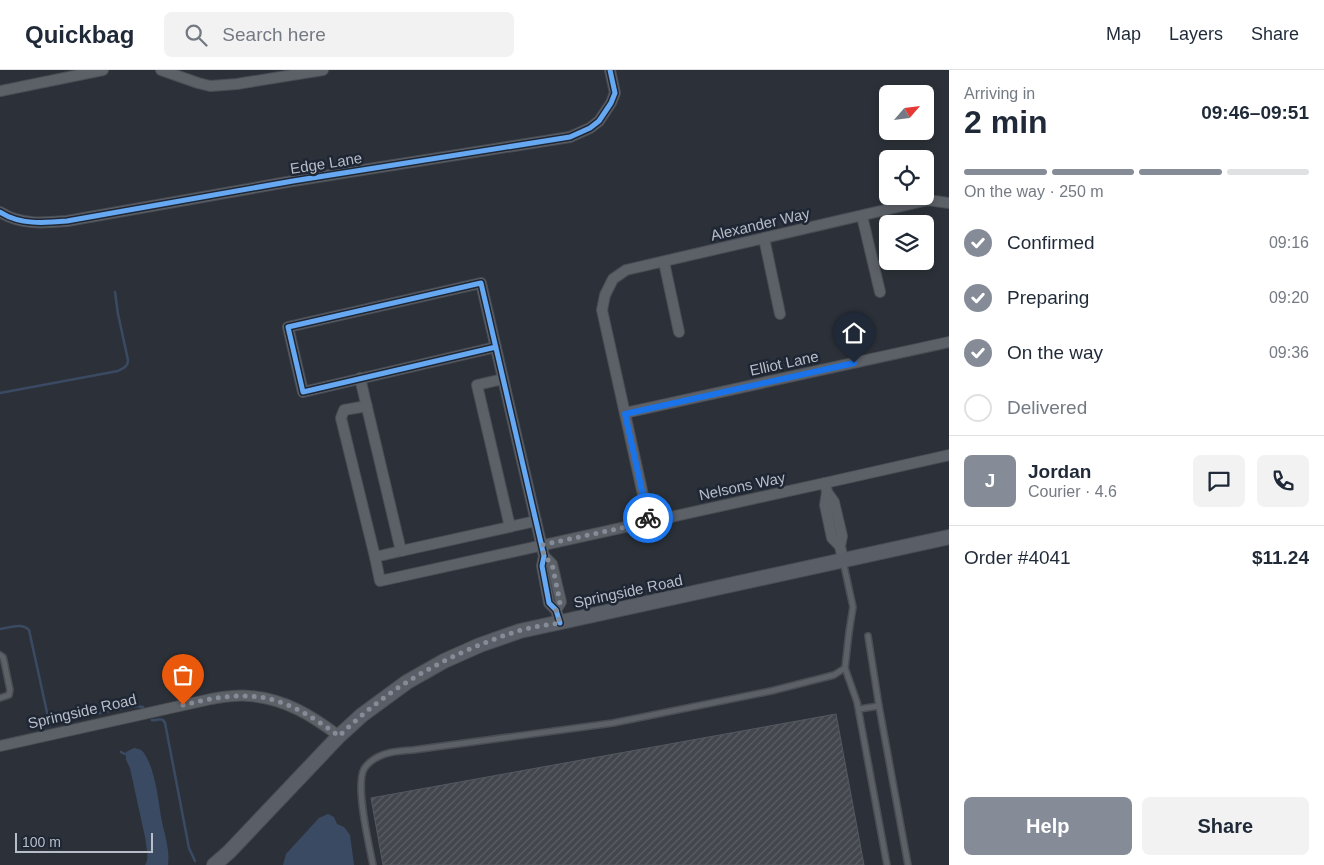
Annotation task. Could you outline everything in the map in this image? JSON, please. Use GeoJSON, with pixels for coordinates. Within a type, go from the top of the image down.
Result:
{"type":"FeatureCollection","features":[{"type":"Feature","properties":{"kind":"main road","name":"Springside Road"},"geometry":{"type":"LineString","coordinates":[[214,865],[230,852],[339,736],[362,715],[407,682],[444,661],[480,645],[558,616],[949,538]]}},
{"type":"Feature","properties":{"kind":"street"},"geometry":{"type":"LineString","coordinates":[[0,91],[103,70]]}},
{"type":"Feature","properties":{"kind":"street"},"geometry":{"type":"LineString","coordinates":[[161,70],[210,86],[237,84],[323,70]]}},
{"type":"Feature","properties":{"kind":"street","name":"Edge Lane"},"geometry":{"type":"LineString","coordinates":[[0,212],[15,220],[34,223],[67,221],[292,181],[570,137],[590,128],[599,121],[611,103],[614,93],[610,70]]}},
{"type":"Feature","properties":{"kind":"street","name":"Alexander Way"},"geometry":{"type":"LineString","coordinates":[[625,414],[602,310],[605,294],[613,279],[626,270],[928,200],[949,203]]}},
{"type":"Feature","properties":{"kind":"street"},"geometry":{"type":"LineString","coordinates":[[862,216],[880,292]]}},
{"type":"Feature","properties":{"kind":"street"},"geometry":{"type":"LineString","coordinates":[[764,238],[780,314]]}},
{"type":"Feature","properties":{"kind":"street"},"geometry":{"type":"LineString","coordinates":[[664,262],[679,332]]}},
{"type":"Feature","properties":{"kind":"street"},"geometry":{"type":"LineString","coordinates":[[496,347],[303,392],[288,327],[481,283],[496,347],[503,379],[542,545],[544,556],[552,564],[560,602],[558,616]]}},
{"type":"Feature","properties":{"kind":"street","name":"Elliot Lane"},"geometry":{"type":"LineString","coordinates":[[625,414],[949,342]]}},
{"type":"Feature","properties":{"kind":"street"},"geometry":{"type":"LineString","coordinates":[[360,378],[401,551]]}},
{"type":"Feature","properties":{"kind":"street"},"geometry":{"type":"LineString","coordinates":[[503,379],[477,385],[510,527]]}},
{"type":"Feature","properties":{"kind":"street"},"geometry":{"type":"LineString","coordinates":[[367,406],[344,410],[341,418],[375,557],[536,520]]}},
{"type":"Feature","properties":{"kind":"street"},"geometry":{"type":"LineString","coordinates":[[625,414],[649,522]]}},
{"type":"Feature","properties":{"kind":"street","name":"Nelsons Way"},"geometry":{"type":"LineString","coordinates":[[375,557],[380,581],[649,522],[826,488],[949,455]]}},
{"type":"Feature","properties":{"kind":"street"},"geometry":{"type":"LineString","coordinates":[[826,488],[834,502],[842,536],[840,546],[842,560]]}},
{"type":"Feature","properties":{"kind":"street","name":"Springside Road"},"geometry":{"type":"LineString","coordinates":[[0,746],[211,699],[242,696],[274,700],[299,709],[339,736]]}},
{"type":"Feature","properties":{"kind":"lane"},"geometry":{"type":"LineString","coordinates":[[842,560],[853,607],[845,668],[859,709],[887,865]]}},
{"type":"Feature","properties":{"kind":"lane"},"geometry":{"type":"LineString","coordinates":[[868,636],[908,865]]}},
{"type":"Feature","properties":{"kind":"lane"},"geometry":{"type":"LineString","coordinates":[[0,655],[3,657],[10,690],[8,695],[0,698]]}},
{"type":"Feature","properties":{"kind":"lane"},"geometry":{"type":"LineString","coordinates":[[373,865],[360,786],[364,768],[375,758],[394,751],[613,723],[772,690],[834,675],[845,668]]}},
{"type":"Feature","properties":{"kind":"lane"},"geometry":{"type":"LineString","coordinates":[[859,709],[879,706]]}},
{"type":"Feature","properties":{"kind":"water"},"geometry":{"type":"Polygon","coordinates":[[[134,748],[140,749],[144,753],[154,777],[168,849],[168,865],[145,865],[147,856],[145,837],[130,768],[126,760],[126,752],[134,748]]]}},
{"type":"Feature","properties":{"kind":"water"},"geometry":{"type":"Polygon","coordinates":[[[328,814],[334,817],[337,824],[344,827],[350,835],[354,865],[283,865],[286,854],[319,818],[328,814]]]}},
{"type":"Feature","properties":{"kind":"building"},"geometry":{"type":"Polygon","coordinates":[[[836,714],[864,865],[383,865],[371,798],[836,714]]]}},
{"type":"Feature","properties":{"kind":"waterway"},"geometry":{"type":"LineString","coordinates":[[0,393],[118,371],[125,367],[128,360],[115,292]]}},
{"type":"Feature","properties":{"kind":"waterway"},"geometry":{"type":"LineString","coordinates":[[0,629],[23,626],[29,630],[50,726]]}},
{"type":"Feature","properties":{"kind":"waterway"},"geometry":{"type":"LineString","coordinates":[[49,723],[135,706],[143,707]]}},
{"type":"Feature","properties":{"kind":"waterway"},"geometry":{"type":"LineString","coordinates":[[152,720],[162,719],[165,723],[189,848],[195,861]]}},
{"type":"Feature","properties":{"kind":"waterway"},"geometry":{"type":"LineString","coordinates":[[121,752],[129,756]]}},
{"type":"Feature","properties":{"kind":"cycle path"},"geometry":{"type":"LineString","coordinates":[[0,212],[24,221],[67,221],[293,181],[570,137],[590,128],[599,121],[611,103],[615,93],[610,70]]}},
{"type":"Feature","properties":{"kind":"cycle path"},"geometry":{"type":"LineString","coordinates":[[496,347],[303,392],[288,327],[481,283],[544,556],[542,566],[549,603],[556,610],[560,623]]}},
{"type":"Feature","properties":{"kind":"way so far"},"geometry":{"type":"LineString","coordinates":[[183,705],[234,696],[250,696],[274,700],[299,709],[339,736],[362,715],[407,682],[444,661],[480,645],[520,631],[560,623],[556,610],[560,602],[552,564],[544,556],[542,545],[649,522],[648,518]]}},
{"type":"Feature","properties":{"kind":"route"},"geometry":{"type":"LineString","coordinates":[[648,518],[625,414],[854,363]]}}]}
